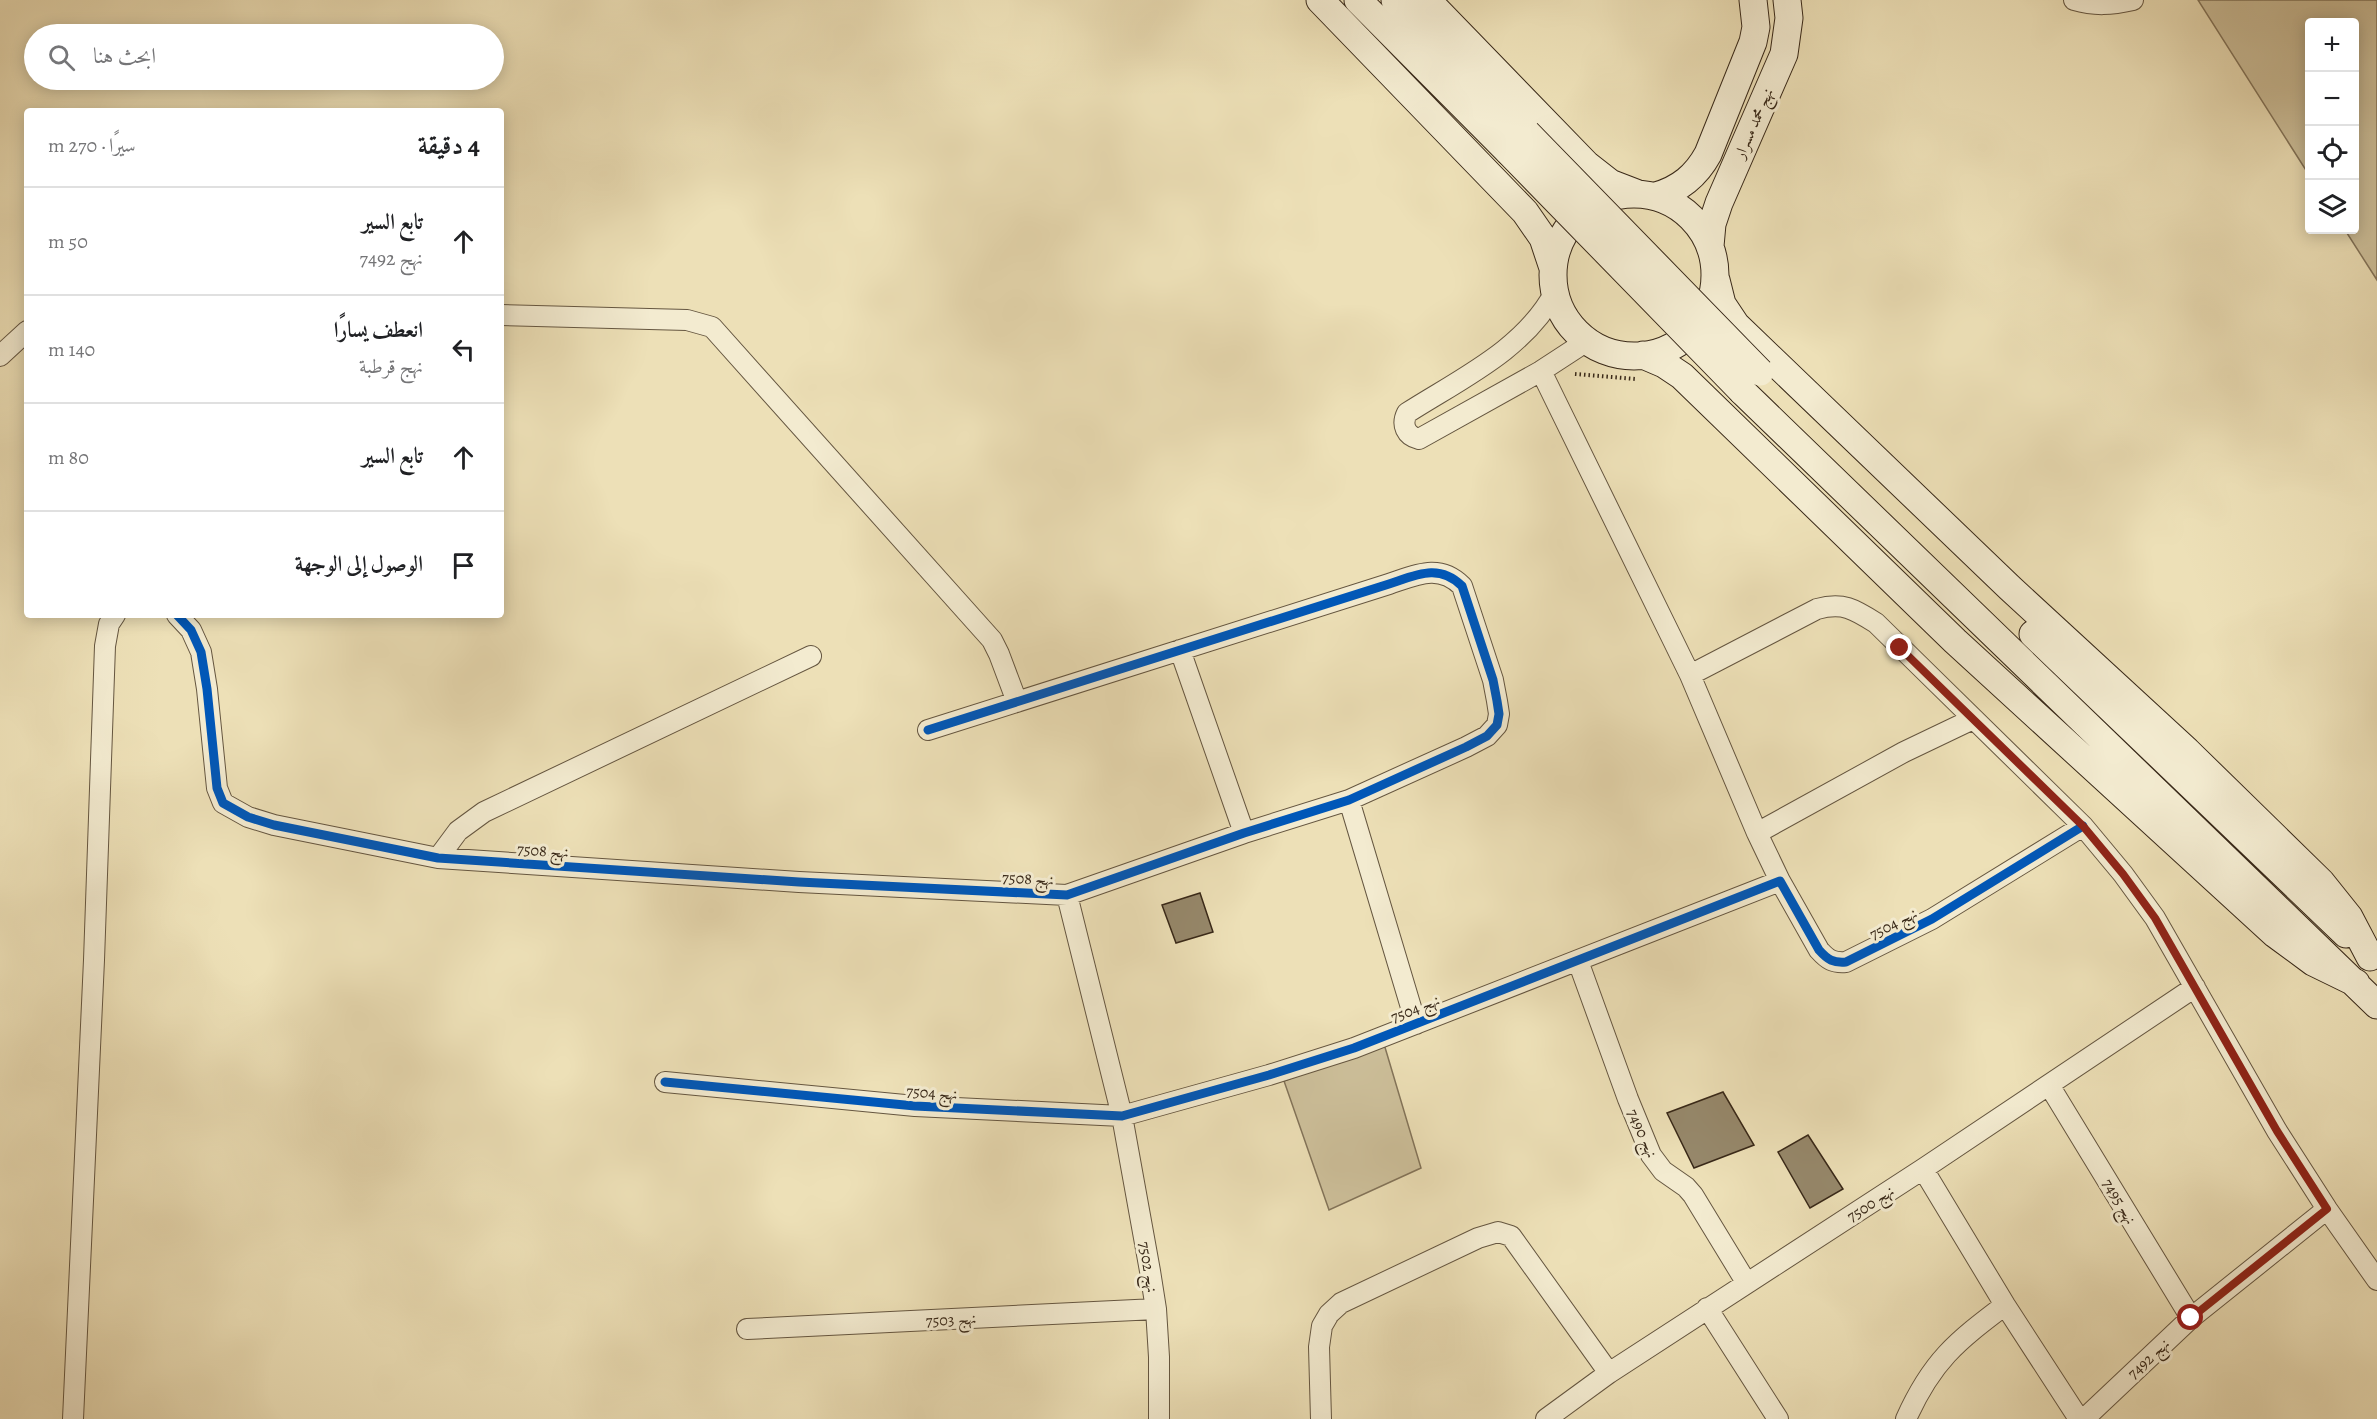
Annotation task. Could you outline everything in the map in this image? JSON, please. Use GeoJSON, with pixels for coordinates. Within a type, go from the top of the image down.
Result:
{"type":"FeatureCollection","features":[{"type":"Feature","properties":{"kind":"street"},"geometry":{"type":"LineString","coordinates":[[1320,0],[1525,212],[1543,238],[1566,319],[1587,341],[1614,353],[1643,355],[1683,376],[1955,641],[2275,934],[2313,962],[2356,983]]}},
{"type":"Feature","properties":{"kind":"street"},"geometry":{"type":"LineString","coordinates":[[1358,0],[1518,142]]}},
{"type":"Feature","properties":{"kind":"street"},"geometry":{"type":"LineString","coordinates":[[1395,0],[1518,142],[1751,382],[2377,1005]]}},
{"type":"Feature","properties":{"kind":"street"},"geometry":{"type":"LineString","coordinates":[[1427,0],[1592,170],[1610,183],[1683,210],[1704,232],[1715,262],[1716,280],[1722,304],[1736,325],[2010,588],[2187,751],[2321,882],[2349,917],[2373,960]]}},
{"type":"Feature","properties":{"kind":"street","name":"نهج محمد مسرار"},"geometry":{"type":"LineString","coordinates":[[1647,195],[1667,193],[1687,182],[1708,154],[1753,42],[1756,27],[1753,0]]}},
{"type":"Feature","properties":{"kind":"street","name":"نهج محمد مسرار"},"geometry":{"type":"LineString","coordinates":[[1710,246],[1712,224],[1719,203],[1784,54],[1789,27],[1787,0]]}},
{"type":"Feature","properties":{"kind":"street"},"geometry":{"type":"LineString","coordinates":[[2074,0],[2090,5],[2110,6],[2133,0]]}},
{"type":"Feature","properties":{"kind":"street"},"geometry":{"type":"LineString","coordinates":[[1587,341],[1541,372],[1419,439],[1413,438],[1406,430],[1404,424],[1407,413],[1511,346],[1534,324],[1554,280],[1560,242],[1575,219],[1610,197],[1647,195]]}},
{"type":"Feature","properties":{"kind":"street"},"geometry":{"type":"LineString","coordinates":[[1643,355],[1670,347],[1693,331],[1709,307],[1716,280]]}},
{"type":"Feature","properties":{"kind":"street"},"geometry":{"type":"LineString","coordinates":[[504,315],[687,320],[712,327],[992,640],[1017,702]]}},
{"type":"Feature","properties":{"kind":"street"},"geometry":{"type":"LineString","coordinates":[[0,356],[24,334]]}},
{"type":"Feature","properties":{"kind":"street"},"geometry":{"type":"LineString","coordinates":[[1541,372],[1690,675],[1756,833],[1780,881]]}},
{"type":"Feature","properties":{"kind":"street"},"geometry":{"type":"LineString","coordinates":[[1751,382],[2373,960]]}},
{"type":"Feature","properties":{"kind":"street"},"geometry":{"type":"LineString","coordinates":[[928,730],[1419,574],[1439,572],[1453,577],[1462,586],[1493,680],[1499,714],[1497,725],[1486,736],[1349,800],[1244,833],[1066,895]]}},
{"type":"Feature","properties":{"kind":"street"},"geometry":{"type":"LineString","coordinates":[[1690,675],[1797,618],[1831,605],[1857,611],[1876,623],[2083,826],[2138,892],[2277,1131],[2327,1209],[2377,1280]]}},
{"type":"Feature","properties":{"kind":"street"},"geometry":{"type":"LineString","coordinates":[[73,1419],[94,971],[105,646],[109,624],[113,618]]}},
{"type":"Feature","properties":{"kind":"street","name":"نهج 7508"},"geometry":{"type":"LineString","coordinates":[[180,618],[191,630],[201,652],[218,788],[223,802],[248,816],[274,825],[438,858],[799,882],[1066,895]]}},
{"type":"Feature","properties":{"kind":"street"},"geometry":{"type":"LineString","coordinates":[[1180,650],[1244,833]]}},
{"type":"Feature","properties":{"kind":"street"},"geometry":{"type":"LineString","coordinates":[[438,858],[458,831],[484,812],[811,656]]}},
{"type":"Feature","properties":{"kind":"street"},"geometry":{"type":"LineString","coordinates":[[1756,833],[1904,752],[1973,719]]}},
{"type":"Feature","properties":{"kind":"street"},"geometry":{"type":"LineString","coordinates":[[1349,800],[1416,1024]]}},
{"type":"Feature","properties":{"kind":"street","name":"نهج 7504"},"geometry":{"type":"LineString","coordinates":[[665,1082],[915,1106],[1122,1116],[1269,1075],[1354,1048],[1780,881],[1826,959],[1835,963],[1846,962],[1932,920],[2083,826]]}},
{"type":"Feature","properties":{"kind":"street","name":"نهج 7502"},"geometry":{"type":"LineString","coordinates":[[1066,895],[1122,1116],[1156,1309],[1159,1419]]}},
{"type":"Feature","properties":{"kind":"street","name":"نهج 7490"},"geometry":{"type":"LineString","coordinates":[[1578,961],[1628,1099],[1651,1155],[1664,1171],[1693,1195],[1746,1282]]}},
{"type":"Feature","properties":{"kind":"street","name":"نهج 7500"},"geometry":{"type":"LineString","coordinates":[[1545,1419],[1609,1373],[1923,1169],[2195,987]]}},
{"type":"Feature","properties":{"kind":"street","name":"نهج 7495"},"geometry":{"type":"LineString","coordinates":[[2049,1085],[2191,1318]]}},
{"type":"Feature","properties":{"kind":"street"},"geometry":{"type":"LineString","coordinates":[[1923,1169],[2005,1305],[2082,1419]]}},
{"type":"Feature","properties":{"kind":"street","name":"نهج 7492"},"geometry":{"type":"LineString","coordinates":[[2082,1419],[2191,1318],[2327,1209]]}},
{"type":"Feature","properties":{"kind":"street"},"geometry":{"type":"LineString","coordinates":[[1321,1419],[1319,1347],[1322,1326],[1329,1314],[1341,1303],[1373,1287],[1478,1238],[1498,1232],[1511,1236],[1609,1373]]}},
{"type":"Feature","properties":{"kind":"street"},"geometry":{"type":"LineString","coordinates":[[1906,1419],[1914,1400],[1938,1362],[1958,1341],[2005,1305]]}},
{"type":"Feature","properties":{"kind":"street"},"geometry":{"type":"LineString","coordinates":[[1707,1308],[1778,1419]]}},
{"type":"Feature","properties":{"kind":"street","name":"نهج 7503"},"geometry":{"type":"LineString","coordinates":[[747,1329],[1156,1309]]}},
{"type":"Feature","properties":{"kind":"shaded area"},"geometry":{"type":"Polygon","coordinates":[[[2198,0],[2377,0],[2377,280],[2348,234],[2359,234],[2359,18],[2305,18],[2305,169],[2198,0]]]}},
{"type":"Feature","properties":{"kind":"shaded area"},"geometry":{"type":"Polygon","coordinates":[[[1384,1044],[1421,1168],[1329,1210],[1284,1081],[1384,1044]]]}},
{"type":"Feature","properties":{"kind":"building"},"geometry":{"type":"Polygon","coordinates":[[[1200,893],[1213,932],[1176,943],[1162,905],[1200,893]]]}},
{"type":"Feature","properties":{"kind":"building"},"geometry":{"type":"Polygon","coordinates":[[[1723,1092],[1754,1145],[1694,1168],[1667,1113],[1723,1092]]]}},
{"type":"Feature","properties":{"kind":"building"},"geometry":{"type":"Polygon","coordinates":[[[1808,1135],[1843,1189],[1810,1208],[1778,1152],[1808,1135]]]}},
{"type":"Feature","properties":{"kind":"cycle path"},"geometry":{"type":"LineString","coordinates":[[180,618],[191,630],[201,652],[217,788],[223,803],[248,817],[274,825],[438,858],[799,882],[1067,895],[1244,833],[1349,800],[1487,736],[1497,725],[1499,714],[1493,680],[1462,586],[1445,575],[1427,573],[928,730]]}},
{"type":"Feature","properties":{"kind":"cycle path"},"geometry":{"type":"LineString","coordinates":[[665,1082],[915,1106],[1122,1116],[1269,1075],[1354,1048],[1780,881],[1819,950],[1831,960],[1846,962],[1932,919],[2083,826]]}},
{"type":"Feature","properties":{"kind":"route"},"geometry":{"type":"LineString","coordinates":[[1900,648],[2083,826],[2138,892],[2277,1131],[2327,1209],[2191,1318]]}}]}
